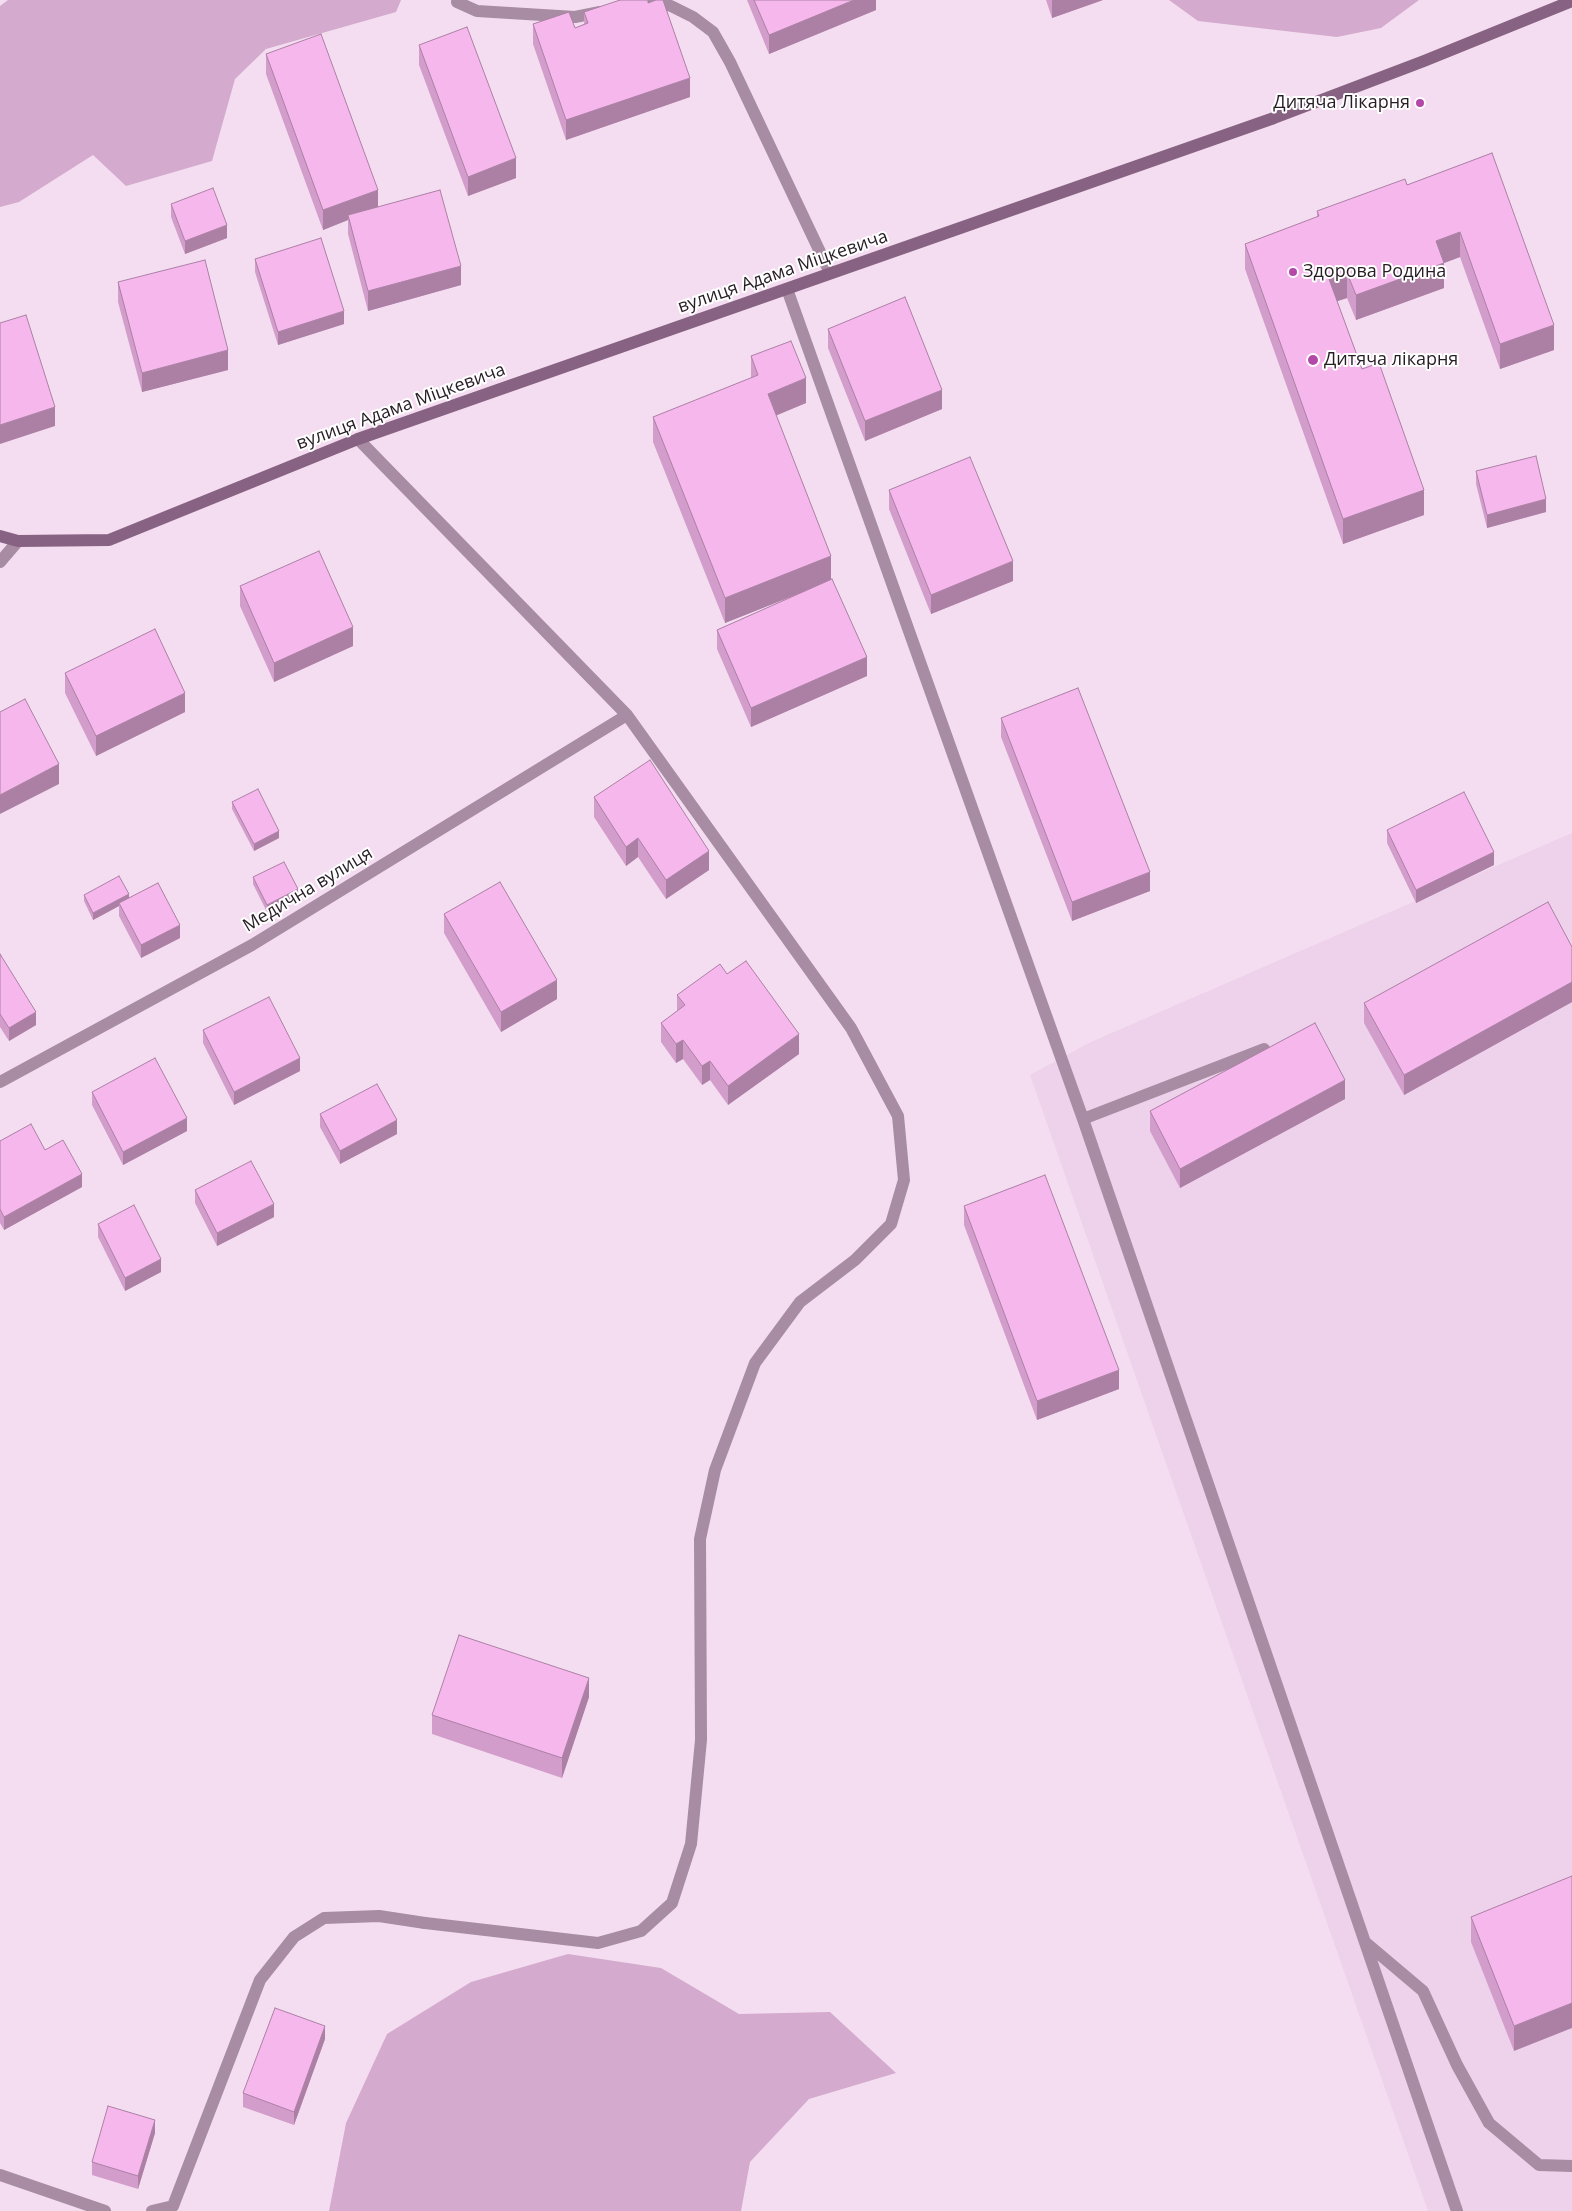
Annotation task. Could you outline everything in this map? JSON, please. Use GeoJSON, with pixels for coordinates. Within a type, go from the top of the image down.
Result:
{"type":"FeatureCollection","features":[{"type":"Feature","properties":{"kind":"street"},"geometry":{"type":"LineString","coordinates":[[457,2],[477,11],[575,17],[649,1],[671,6],[694,17],[713,32],[730,62],[830,273]]}},
{"type":"Feature","properties":{"kind":"street","name":"вулиця Адама Міцкевича"},"geometry":{"type":"LineString","coordinates":[[0,536],[18,542],[109,540],[358,439],[1274,118],[1424,61],[1471,40],[1572,1]]}},
{"type":"Feature","properties":{"kind":"street"},"geometry":{"type":"LineString","coordinates":[[787,289],[1083,1119],[1457,2211]]}},
{"type":"Feature","properties":{"kind":"street"},"geometry":{"type":"LineString","coordinates":[[152,2211],[173,2206],[260,1980],[294,1937],[324,1918],[379,1916],[598,1943],[641,1931],[672,1903],[691,1844],[702,1740],[700,1539],[715,1470],[755,1363],[800,1302],[855,1260],[891,1224],[904,1180],[898,1116],[851,1028],[627,715],[358,439]]}},
{"type":"Feature","properties":{"kind":"street"},"geometry":{"type":"LineString","coordinates":[[0,562],[18,542]]}},
{"type":"Feature","properties":{"kind":"street","name":"Медична вулиця"},"geometry":{"type":"LineString","coordinates":[[0,1082],[252,945],[627,715]]}},
{"type":"Feature","properties":{"kind":"street"},"geometry":{"type":"LineString","coordinates":[[1083,1119],[1264,1049]]}},
{"type":"Feature","properties":{"kind":"street"},"geometry":{"type":"LineString","coordinates":[[1364,1941],[1423,1991],[1457,2065],[1489,2123],[1539,2165],[1572,2166]]}},
{"type":"Feature","properties":{"kind":"street"},"geometry":{"type":"LineString","coordinates":[[0,2175],[105,2211]]}},
{"type":"Feature","properties":{"kind":"shaded area"},"geometry":{"type":"Polygon","coordinates":[[[8,0],[401,0],[396,12],[266,49],[235,79],[212,161],[126,186],[93,155],[19,202],[0,207],[0,6],[8,0]]]}},
{"type":"Feature","properties":{"kind":"shaded area"},"geometry":{"type":"Polygon","coordinates":[[[1169,0],[1419,0],[1381,28],[1337,37],[1198,21],[1169,0]]]}},
{"type":"Feature","properties":{"kind":"shaded area"},"geometry":{"type":"Polygon","coordinates":[[[1572,833],[1572,2211],[1428,2211],[1030,1075],[1091,1042],[1572,833]]]}},
{"type":"Feature","properties":{"kind":"shaded area"},"geometry":{"type":"Polygon","coordinates":[[[568,1954],[661,1968],[739,2014],[830,2012],[896,2073],[809,2099],[750,2162],[741,2211],[329,2211],[346,2123],[387,2034],[471,1982],[568,1954]]]}},
{"type":"Feature","properties":{"kind":"building"},"geometry":{"type":"Polygon","coordinates":[[[620,0],[648,0],[648,3],[663,0],[690,78],[566,120],[533,24],[569,12],[575,28],[588,23],[584,12],[620,0]]]}},
{"type":"Feature","properties":{"kind":"building"},"geometry":{"type":"Polygon","coordinates":[[[754,0],[854,0],[769,35],[754,0]]]}},
{"type":"Feature","properties":{"kind":"building"},"geometry":{"type":"Polygon","coordinates":[[[467,27],[516,158],[468,177],[419,45],[467,27]]]}},
{"type":"Feature","properties":{"kind":"building"},"geometry":{"type":"Polygon","coordinates":[[[321,34],[378,190],[323,210],[266,54],[321,34]]]}},
{"type":"Feature","properties":{"kind":"building","name":"Дитяча лікарня"},"geometry":{"type":"Polygon","coordinates":[[[1492,153],[1554,325],[1500,344],[1460,232],[1436,241],[1444,263],[1356,295],[1347,273],[1329,279],[1362,369],[1379,363],[1424,490],[1343,519],[1245,244],[1319,216],[1317,211],[1405,179],[1407,185],[1492,153]]]}},
{"type":"Feature","properties":{"kind":"building"},"geometry":{"type":"Polygon","coordinates":[[[213,188],[227,225],[185,241],[171,204],[213,188]]]}},
{"type":"Feature","properties":{"kind":"building"},"geometry":{"type":"Polygon","coordinates":[[[440,190],[461,266],[368,291],[348,215],[440,190]]]}},
{"type":"Feature","properties":{"kind":"building"},"geometry":{"type":"Polygon","coordinates":[[[321,238],[344,311],[278,332],[255,259],[321,238]]]}},
{"type":"Feature","properties":{"kind":"building"},"geometry":{"type":"Polygon","coordinates":[[[205,260],[228,350],[142,373],[118,282],[205,260]]]}},
{"type":"Feature","properties":{"kind":"building"},"geometry":{"type":"Polygon","coordinates":[[[905,297],[942,390],[865,421],[828,329],[905,297]]]}},
{"type":"Feature","properties":{"kind":"building"},"geometry":{"type":"Polygon","coordinates":[[[26,315],[55,407],[0,425],[0,323],[26,315]]]}},
{"type":"Feature","properties":{"kind":"building"},"geometry":{"type":"Polygon","coordinates":[[[791,341],[806,378],[768,394],[831,556],[725,598],[653,417],[758,375],[751,356],[791,341]]]}},
{"type":"Feature","properties":{"kind":"building"},"geometry":{"type":"Polygon","coordinates":[[[1536,456],[1546,499],[1487,515],[1476,471],[1536,456]]]}},
{"type":"Feature","properties":{"kind":"building"},"geometry":{"type":"Polygon","coordinates":[[[970,457],[1013,561],[931,595],[889,490],[970,457]]]}},
{"type":"Feature","properties":{"kind":"building"},"geometry":{"type":"Polygon","coordinates":[[[319,551],[353,627],[274,663],[240,586],[319,551]]]}},
{"type":"Feature","properties":{"kind":"building"},"geometry":{"type":"Polygon","coordinates":[[[832,579],[867,657],[751,708],[717,630],[832,579]]]}},
{"type":"Feature","properties":{"kind":"building"},"geometry":{"type":"Polygon","coordinates":[[[155,629],[185,693],[96,736],[65,673],[155,629]]]}},
{"type":"Feature","properties":{"kind":"building"},"geometry":{"type":"Polygon","coordinates":[[[1078,688],[1150,872],[1072,902],[1001,718],[1078,688]]]}},
{"type":"Feature","properties":{"kind":"building"},"geometry":{"type":"Polygon","coordinates":[[[25,699],[59,764],[0,795],[0,712],[25,699]]]}},
{"type":"Feature","properties":{"kind":"building"},"geometry":{"type":"Polygon","coordinates":[[[650,760],[709,851],[666,880],[638,838],[626,847],[594,797],[650,760]]]}},
{"type":"Feature","properties":{"kind":"building"},"geometry":{"type":"Polygon","coordinates":[[[258,789],[279,831],[254,844],[232,802],[258,789]]]}},
{"type":"Feature","properties":{"kind":"building"},"geometry":{"type":"Polygon","coordinates":[[[1464,792],[1494,852],[1416,890],[1387,830],[1464,792]]]}},
{"type":"Feature","properties":{"kind":"building"},"geometry":{"type":"Polygon","coordinates":[[[284,862],[298,889],[267,905],[253,877],[284,862]]]}},
{"type":"Feature","properties":{"kind":"building"},"geometry":{"type":"Polygon","coordinates":[[[119,876],[129,894],[93,913],[84,895],[119,876]]]}},
{"type":"Feature","properties":{"kind":"building"},"geometry":{"type":"Polygon","coordinates":[[[500,882],[557,980],[501,1012],[444,914],[500,882]]]}},
{"type":"Feature","properties":{"kind":"building"},"geometry":{"type":"Polygon","coordinates":[[[158,883],[180,925],[141,945],[119,903],[158,883]]]}},
{"type":"Feature","properties":{"kind":"building"},"geometry":{"type":"Polygon","coordinates":[[[1548,902],[1572,947],[1572,982],[1404,1075],[1364,1003],[1548,902]]]}},
{"type":"Feature","properties":{"kind":"building"},"geometry":{"type":"Polygon","coordinates":[[[0,954],[36,1012],[9,1028],[0,1014],[0,954]]]}},
{"type":"Feature","properties":{"kind":"building"},"geometry":{"type":"Polygon","coordinates":[[[746,961],[799,1034],[728,1086],[710,1061],[702,1066],[683,1040],[676,1044],[661,1023],[685,1005],[677,995],[720,964],[727,974],[746,961]]]}},
{"type":"Feature","properties":{"kind":"building"},"geometry":{"type":"Polygon","coordinates":[[[269,997],[300,1058],[234,1092],[203,1030],[269,997]]]}},
{"type":"Feature","properties":{"kind":"building"},"geometry":{"type":"Polygon","coordinates":[[[1315,1023],[1345,1080],[1180,1169],[1150,1111],[1315,1023]]]}},
{"type":"Feature","properties":{"kind":"building"},"geometry":{"type":"Polygon","coordinates":[[[155,1058],[187,1118],[123,1152],[92,1092],[155,1058]]]}},
{"type":"Feature","properties":{"kind":"building"},"geometry":{"type":"Polygon","coordinates":[[[377,1084],[397,1120],[340,1151],[320,1114],[377,1084]]]}},
{"type":"Feature","properties":{"kind":"building"},"geometry":{"type":"Polygon","coordinates":[[[31,1124],[45,1150],[63,1140],[82,1174],[4,1217],[0,1209],[0,1141],[31,1124]]]}},
{"type":"Feature","properties":{"kind":"building"},"geometry":{"type":"Polygon","coordinates":[[[251,1161],[274,1204],[217,1233],[195,1190],[251,1161]]]}},
{"type":"Feature","properties":{"kind":"building"},"geometry":{"type":"Polygon","coordinates":[[[1045,1175],[1119,1370],[1037,1401],[964,1206],[1045,1175]]]}},
{"type":"Feature","properties":{"kind":"building"},"geometry":{"type":"Polygon","coordinates":[[[134,1205],[161,1259],[125,1278],[98,1224],[134,1205]]]}},
{"type":"Feature","properties":{"kind":"building"},"geometry":{"type":"Polygon","coordinates":[[[459,1635],[589,1678],[562,1758],[432,1715],[459,1635]]]}},
{"type":"Feature","properties":{"kind":"building"},"geometry":{"type":"Polygon","coordinates":[[[1572,1876],[1572,2003],[1514,2026],[1471,1917],[1572,1876]]]}},
{"type":"Feature","properties":{"kind":"building"},"geometry":{"type":"Polygon","coordinates":[[[275,2008],[325,2026],[294,2112],[243,2093],[275,2008]]]}},
{"type":"Feature","properties":{"kind":"building"},"geometry":{"type":"Polygon","coordinates":[[[108,2106],[155,2120],[138,2176],[92,2162],[108,2106]]]}},
{"type":"Feature","properties":{"kind":"place","name":"Дитяча Лікарня"},"geometry":{"type":"Point","coordinates":[1420,103]}},
{"type":"Feature","properties":{"kind":"place","name":"Здорова Родина"},"geometry":{"type":"Point","coordinates":[1293,272]}},
{"type":"Feature","properties":{"kind":"place","name":"Дитяча лікарня"},"geometry":{"type":"Point","coordinates":[1313,360]}}]}
